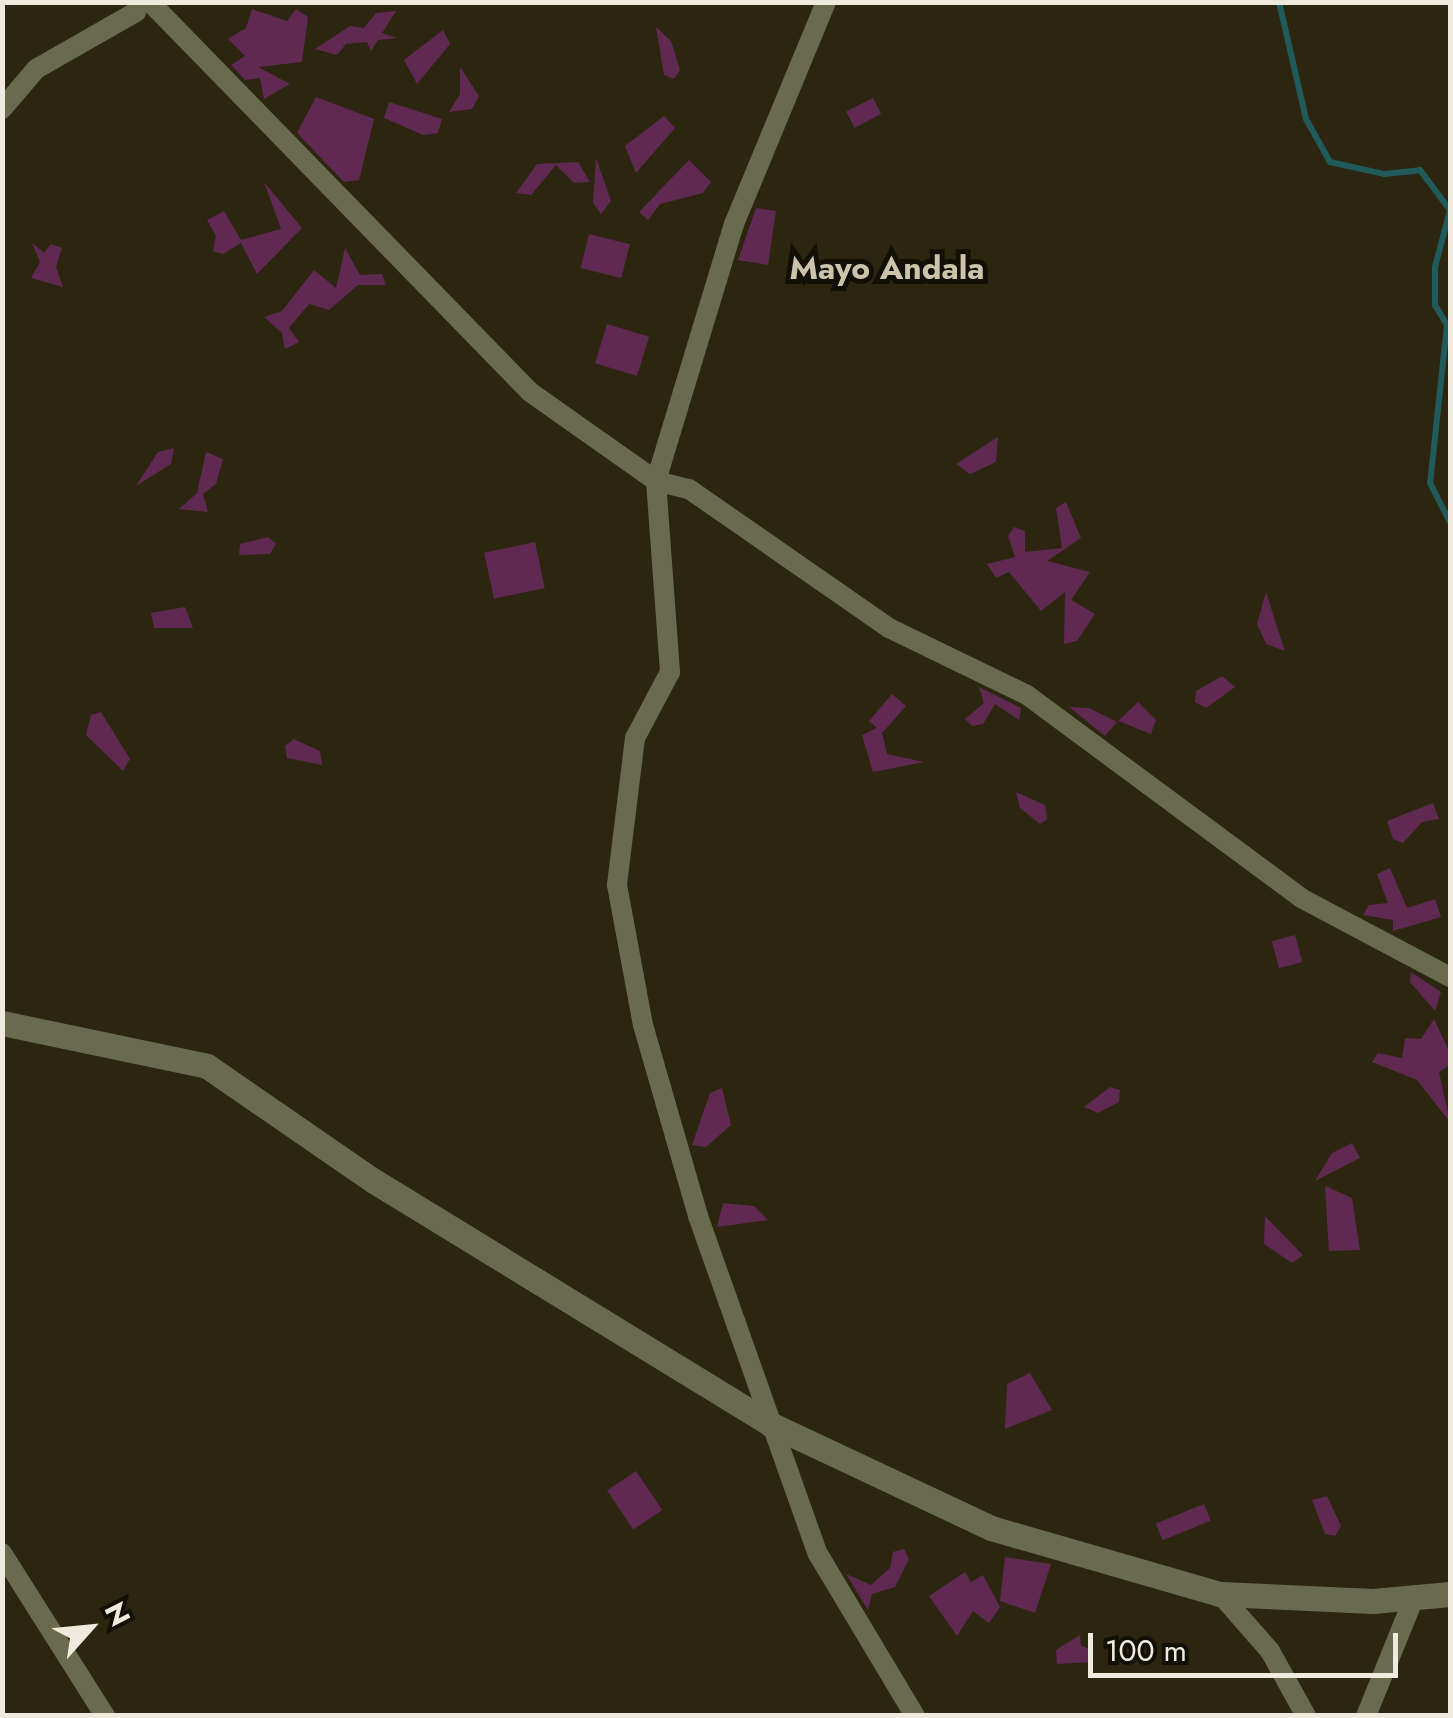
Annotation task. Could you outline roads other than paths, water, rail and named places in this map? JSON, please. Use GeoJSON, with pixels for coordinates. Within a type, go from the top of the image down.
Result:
{"type":"FeatureCollection","features":[{"type":"Feature","properties":{"kind":"street"},"geometry":{"type":"LineString","coordinates":[[2,109],[36,69],[136,12],[138,2]]}},
{"type":"Feature","properties":{"kind":"street"},"geometry":{"type":"LineString","coordinates":[[150,2],[530,392],[656,481],[689,489],[889,628],[1027,695],[1301,898],[1450,977]]}},
{"type":"Feature","properties":{"kind":"street"},"geometry":{"type":"LineString","coordinates":[[826,2],[734,224],[656,481],[670,672],[635,738],[617,885],[643,1025],[770,1424],[818,1554],[915,1716]]}},
{"type":"Feature","properties":{"kind":"street"},"geometry":{"type":"LineString","coordinates":[[2,1023],[206,1066],[374,1181],[770,1424],[990,1528],[1220,1594],[1414,1598],[1450,1594]]}},
{"type":"Feature","properties":{"kind":"street"},"geometry":{"type":"LineString","coordinates":[[2,1553],[105,1716]]}},
{"type":"Feature","properties":{"kind":"street"},"geometry":{"type":"LineString","coordinates":[[1220,1594],[1270,1651],[1306,1716]]}},
{"type":"Feature","properties":{"kind":"street"},"geometry":{"type":"LineString","coordinates":[[1366,1716],[1414,1598]]}},
{"type":"Feature","properties":{"kind":"waterway"},"geometry":{"type":"LineString","coordinates":[[1279,2],[1306,119],[1330,162],[1384,174],[1420,170],[1450,210],[1435,267],[1435,305],[1447,325],[1430,483],[1450,522]]}},
{"type":"Feature","properties":{"kind":"district","name":"Mayo Andala"},"geometry":{"type":"Point","coordinates":[887,268]}}]}
